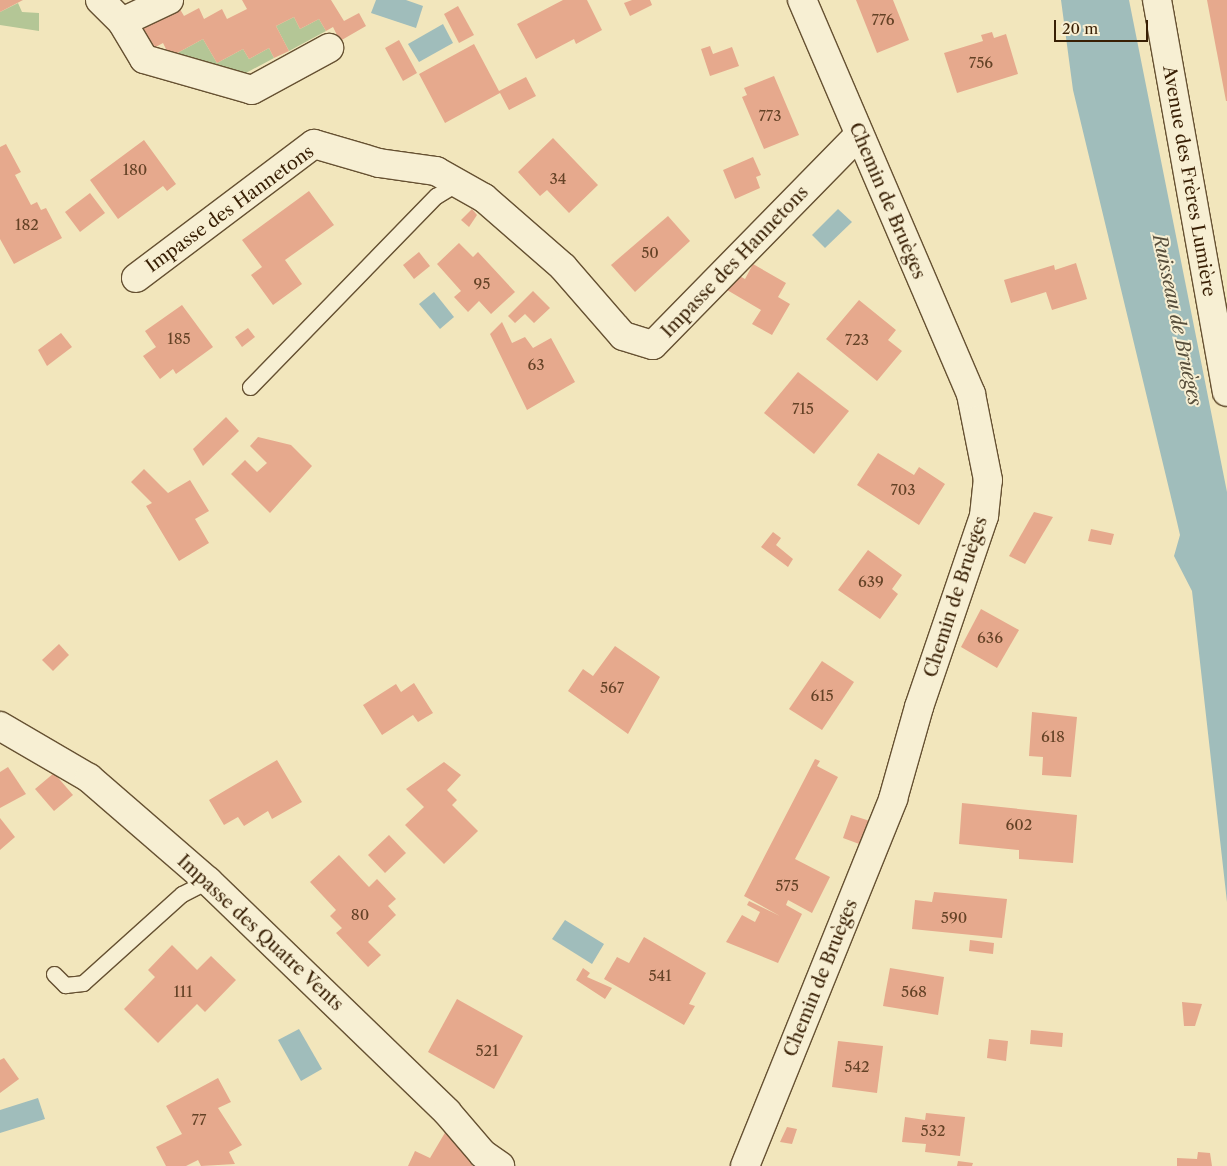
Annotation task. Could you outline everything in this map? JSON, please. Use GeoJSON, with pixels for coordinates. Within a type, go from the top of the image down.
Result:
{"type":"FeatureCollection","features":[{"type":"Feature","properties":{"kind":"street"},"geometry":{"type":"LineString","coordinates":[[100,0],[122,22],[144,58],[252,90],[329,48]]}},
{"type":"Feature","properties":{"kind":"street"},"geometry":{"type":"LineString","coordinates":[[122,22],[169,0]]}},
{"type":"Feature","properties":{"kind":"street","name":"Chemin de Bruèges"},"geometry":{"type":"LineString","coordinates":[[745,1166],[893,799],[985,507],[986,461],[970,394],[802,0]]}},
{"type":"Feature","properties":{"kind":"street","name":"Avenue des Frères Lumière"},"geometry":{"type":"LineString","coordinates":[[1157,0],[1227,392]]}},
{"type":"Feature","properties":{"kind":"street","name":"Impasse des Hannetons"},"geometry":{"type":"LineString","coordinates":[[136,278],[314,144],[379,163],[436,171],[484,198],[563,267],[623,336],[653,345],[859,135]]}},
{"type":"Feature","properties":{"kind":"street","name":"Impasse des Quatre Vents"},"geometry":{"type":"LineString","coordinates":[[0,726],[89,778],[208,881],[446,1112],[483,1154],[500,1166]]}},
{"type":"Feature","properties":{"kind":"lane"},"geometry":{"type":"LineString","coordinates":[[250,387],[436,196],[458,183]]}},
{"type":"Feature","properties":{"kind":"lane"},"geometry":{"type":"LineString","coordinates":[[54,974],[65,985],[83,983],[182,894],[208,881]]}},
{"type":"Feature","properties":{"kind":"green space"},"geometry":{"type":"Polygon","coordinates":[[[18,3],[22,12],[39,13],[39,31],[0,25],[0,12],[18,3]]]}},
{"type":"Feature","properties":{"kind":"green space"},"geometry":{"type":"Polygon","coordinates":[[[294,17],[300,29],[319,19],[326,31],[289,51],[276,26],[294,17]]]}},
{"type":"Feature","properties":{"kind":"green space"},"geometry":{"type":"Polygon","coordinates":[[[203,39],[217,63],[243,49],[249,59],[269,48],[274,58],[244,74],[170,57],[203,39]]]}},
{"type":"Feature","properties":{"kind":"water"},"geometry":{"type":"Polygon","coordinates":[[[376,0],[406,0],[423,6],[416,28],[371,13],[376,0]]]}},
{"type":"Feature","properties":{"kind":"water","name":"Ruisseau de Bruèges"},"geometry":{"type":"Polygon","coordinates":[[[1061,0],[1129,0],[1227,492],[1227,902],[1192,591],[1174,556],[1180,535],[1073,90],[1061,0]]]}},
{"type":"Feature","properties":{"kind":"water"},"geometry":{"type":"Polygon","coordinates":[[[443,24],[453,43],[419,62],[408,44],[443,24]]]}},
{"type":"Feature","properties":{"kind":"water"},"geometry":{"type":"Polygon","coordinates":[[[838,209],[852,222],[825,248],[812,235],[838,209]]]}},
{"type":"Feature","properties":{"kind":"water"},"geometry":{"type":"Polygon","coordinates":[[[434,292],[454,317],[440,329],[419,304],[434,292]]]}},
{"type":"Feature","properties":{"kind":"water"},"geometry":{"type":"Polygon","coordinates":[[[565,920],[604,944],[592,964],[552,939],[565,920]]]}},
{"type":"Feature","properties":{"kind":"water"},"geometry":{"type":"Polygon","coordinates":[[[299,1029],[322,1069],[301,1081],[278,1040],[299,1029]]]}},
{"type":"Feature","properties":{"kind":"water"},"geometry":{"type":"Polygon","coordinates":[[[38,1098],[45,1119],[0,1133],[0,1110],[38,1098]]]}},
{"type":"Feature","properties":{"kind":"building"},"geometry":{"type":"Polygon","coordinates":[[[0,0],[23,0],[0,12],[0,0]]]}},
{"type":"Feature","properties":{"kind":"building"},"geometry":{"type":"Polygon","coordinates":[[[242,0],[331,0],[344,21],[359,13],[366,26],[340,41],[333,27],[326,31],[319,19],[300,29],[294,17],[276,26],[289,51],[274,58],[269,48],[249,59],[243,49],[217,63],[203,39],[170,57],[163,43],[152,49],[139,25],[177,4],[184,16],[199,8],[204,19],[222,9],[227,19],[247,9],[242,0]]]}},
{"type":"Feature","properties":{"kind":"building"},"geometry":{"type":"Polygon","coordinates":[[[563,0],[587,0],[602,30],[576,44],[574,39],[536,59],[517,24],[563,0]]]}},
{"type":"Feature","properties":{"kind":"building"},"geometry":{"type":"Polygon","coordinates":[[[632,0],[650,0],[652,5],[630,16],[624,3],[632,0]]]}},
{"type":"Feature","properties":{"kind":"building"},"geometry":{"type":"Polygon","coordinates":[[[856,0],[893,0],[909,40],[877,53],[856,0]]]}},
{"type":"Feature","properties":{"kind":"building"},"geometry":{"type":"Polygon","coordinates":[[[1207,0],[1227,0],[1227,101],[1226,101],[1207,0]]]}},
{"type":"Feature","properties":{"kind":"building"},"geometry":{"type":"Polygon","coordinates":[[[458,6],[474,35],[459,43],[444,14],[458,6]]]}},
{"type":"Feature","properties":{"kind":"building"},"geometry":{"type":"Polygon","coordinates":[[[992,32],[994,38],[1006,34],[1018,74],[957,93],[944,53],[983,41],[981,35],[992,32]]]}},
{"type":"Feature","properties":{"kind":"building"},"geometry":{"type":"Polygon","coordinates":[[[399,40],[417,73],[403,81],[385,48],[399,40]]]}},
{"type":"Feature","properties":{"kind":"building"},"geometry":{"type":"Polygon","coordinates":[[[474,44],[499,91],[526,77],[536,96],[509,110],[500,93],[445,123],[419,74],[474,44]]]}},
{"type":"Feature","properties":{"kind":"building"},"geometry":{"type":"Polygon","coordinates":[[[710,46],[713,54],[732,47],[739,66],[710,76],[701,49],[710,46]]]}},
{"type":"Feature","properties":{"kind":"building"},"geometry":{"type":"Polygon","coordinates":[[[774,76],[799,135],[764,149],[742,97],[747,95],[744,88],[774,76]]]}},
{"type":"Feature","properties":{"kind":"building"},"geometry":{"type":"Polygon","coordinates":[[[553,138],[598,185],[569,213],[547,190],[540,196],[518,172],[553,138]]]}},
{"type":"Feature","properties":{"kind":"building"},"geometry":{"type":"Polygon","coordinates":[[[144,140],[176,184],[167,191],[163,186],[118,219],[90,180],[144,140]]]}},
{"type":"Feature","properties":{"kind":"building"},"geometry":{"type":"Polygon","coordinates":[[[6,144],[21,172],[15,175],[31,205],[37,202],[41,210],[46,208],[62,238],[14,264],[0,239],[0,147],[6,144]]]}},
{"type":"Feature","properties":{"kind":"building"},"geometry":{"type":"Polygon","coordinates":[[[753,157],[761,175],[756,177],[760,188],[735,199],[723,170],[753,157]]]}},
{"type":"Feature","properties":{"kind":"building"},"geometry":{"type":"Polygon","coordinates":[[[309,191],[334,225],[285,260],[302,284],[273,305],[251,275],[262,267],[242,240],[309,191]]]}},
{"type":"Feature","properties":{"kind":"building"},"geometry":{"type":"Polygon","coordinates":[[[90,193],[105,213],[80,232],[65,212],[90,193]]]}},
{"type":"Feature","properties":{"kind":"building"},"geometry":{"type":"Polygon","coordinates":[[[472,209],[477,215],[469,227],[461,220],[472,209]]]}},
{"type":"Feature","properties":{"kind":"building"},"geometry":{"type":"Polygon","coordinates":[[[668,216],[690,241],[635,292],[611,265],[668,216]]]}},
{"type":"Feature","properties":{"kind":"building"},"geometry":{"type":"Polygon","coordinates":[[[459,243],[473,257],[478,252],[515,292],[491,314],[479,301],[468,312],[454,297],[461,291],[437,264],[459,243]]]}},
{"type":"Feature","properties":{"kind":"building"},"geometry":{"type":"Polygon","coordinates":[[[419,252],[430,266],[414,279],[403,265],[419,252]]]}},
{"type":"Feature","properties":{"kind":"building"},"geometry":{"type":"Polygon","coordinates":[[[1076,263],[1087,299],[1052,310],[1046,292],[1011,303],[1004,280],[1054,265],[1055,270],[1076,263]]]}},
{"type":"Feature","properties":{"kind":"building"},"geometry":{"type":"Polygon","coordinates":[[[753,264],[786,283],[778,297],[790,304],[772,335],[752,324],[761,310],[722,287],[732,272],[745,279],[753,264]]]}},
{"type":"Feature","properties":{"kind":"building"},"geometry":{"type":"Polygon","coordinates":[[[533,291],[550,308],[534,323],[525,314],[515,323],[508,316],[533,291]]]}},
{"type":"Feature","properties":{"kind":"building"},"geometry":{"type":"Polygon","coordinates":[[[859,300],[896,330],[888,340],[902,351],[877,381],[826,339],[859,300]]]}},
{"type":"Feature","properties":{"kind":"building"},"geometry":{"type":"Polygon","coordinates":[[[182,305],[213,347],[176,374],[173,369],[160,379],[143,356],[156,347],[145,331],[182,305]]]}},
{"type":"Feature","properties":{"kind":"building"},"geometry":{"type":"Polygon","coordinates":[[[502,322],[512,343],[525,337],[533,348],[551,338],[575,382],[527,410],[490,334],[502,322]]]}},
{"type":"Feature","properties":{"kind":"building"},"geometry":{"type":"Polygon","coordinates":[[[248,328],[255,337],[242,347],[235,337],[248,328]]]}},
{"type":"Feature","properties":{"kind":"building"},"geometry":{"type":"Polygon","coordinates":[[[61,333],[72,347],[47,366],[38,350],[61,333]]]}},
{"type":"Feature","properties":{"kind":"building"},"geometry":{"type":"Polygon","coordinates":[[[798,372],[849,411],[814,454],[764,413],[798,372]]]}},
{"type":"Feature","properties":{"kind":"building"},"geometry":{"type":"Polygon","coordinates":[[[226,417],[239,431],[203,466],[193,449],[226,417]]]}},
{"type":"Feature","properties":{"kind":"building"},"geometry":{"type":"Polygon","coordinates":[[[258,437],[291,445],[312,466],[270,513],[231,474],[245,460],[257,472],[267,463],[250,446],[258,437]]]}},
{"type":"Feature","properties":{"kind":"building"},"geometry":{"type":"Polygon","coordinates":[[[878,453],[914,475],[919,467],[945,484],[919,525],[857,485],[878,453]]]}},
{"type":"Feature","properties":{"kind":"building"},"geometry":{"type":"Polygon","coordinates":[[[144,469],[168,493],[190,480],[209,511],[195,519],[209,543],[179,561],[146,506],[152,503],[131,482],[144,469]]]}},
{"type":"Feature","properties":{"kind":"building"},"geometry":{"type":"Polygon","coordinates":[[[1034,512],[1053,517],[1025,564],[1009,556],[1034,512]]]}},
{"type":"Feature","properties":{"kind":"building"},"geometry":{"type":"Polygon","coordinates":[[[1091,529],[1114,534],[1111,545],[1088,541],[1091,529]]]}},
{"type":"Feature","properties":{"kind":"building"},"geometry":{"type":"Polygon","coordinates":[[[773,532],[781,538],[776,545],[793,559],[788,567],[761,547],[773,532]]]}},
{"type":"Feature","properties":{"kind":"building"},"geometry":{"type":"Polygon","coordinates":[[[868,550],[902,575],[892,589],[898,594],[880,619],[838,590],[868,550]]]}},
{"type":"Feature","properties":{"kind":"building"},"geometry":{"type":"Polygon","coordinates":[[[981,609],[1019,630],[997,668],[961,647],[981,609]]]}},
{"type":"Feature","properties":{"kind":"building"},"geometry":{"type":"Polygon","coordinates":[[[59,644],[69,655],[53,671],[42,660],[59,644]]]}},
{"type":"Feature","properties":{"kind":"building"},"geometry":{"type":"Polygon","coordinates":[[[615,646],[660,677],[628,734],[568,691],[583,669],[593,676],[615,646]]]}},
{"type":"Feature","properties":{"kind":"building"},"geometry":{"type":"Polygon","coordinates":[[[822,661],[854,682],[822,730],[789,709],[822,661]]]}},
{"type":"Feature","properties":{"kind":"building"},"geometry":{"type":"Polygon","coordinates":[[[414,683],[433,713],[418,722],[413,715],[382,735],[363,705],[396,684],[401,692],[414,683]]]}},
{"type":"Feature","properties":{"kind":"building"},"geometry":{"type":"Polygon","coordinates":[[[1032,712],[1077,717],[1071,777],[1042,775],[1043,757],[1029,756],[1032,712]]]}},
{"type":"Feature","properties":{"kind":"building"},"geometry":{"type":"Polygon","coordinates":[[[815,759],[820,761],[817,766],[838,777],[795,859],[830,877],[812,913],[788,900],[786,905],[802,914],[778,963],[726,942],[742,915],[755,922],[760,912],[747,905],[749,901],[780,916],[744,896],[815,759]]]}},
{"type":"Feature","properties":{"kind":"building"},"geometry":{"type":"Polygon","coordinates":[[[277,760],[302,802],[272,819],[268,811],[244,826],[238,817],[224,825],[209,800],[277,760]]]}},
{"type":"Feature","properties":{"kind":"building"},"geometry":{"type":"Polygon","coordinates":[[[444,762],[461,775],[447,790],[457,800],[452,805],[478,831],[444,864],[405,825],[424,807],[406,789],[444,762]]]}},
{"type":"Feature","properties":{"kind":"building"},"geometry":{"type":"Polygon","coordinates":[[[8,767],[26,794],[0,808],[0,772],[8,767]]]}},
{"type":"Feature","properties":{"kind":"building"},"geometry":{"type":"Polygon","coordinates":[[[54,773],[73,795],[54,811],[35,789],[54,773]]]}},
{"type":"Feature","properties":{"kind":"building"},"geometry":{"type":"Polygon","coordinates":[[[962,803],[1077,815],[1073,863],[1019,859],[1019,850],[959,844],[962,803]]]}},
{"type":"Feature","properties":{"kind":"building"},"geometry":{"type":"Polygon","coordinates":[[[851,815],[870,821],[862,845],[843,838],[851,815]]]}},
{"type":"Feature","properties":{"kind":"building"},"geometry":{"type":"Polygon","coordinates":[[[0,818],[15,837],[0,850],[0,818]]]}},
{"type":"Feature","properties":{"kind":"building"},"geometry":{"type":"Polygon","coordinates":[[[389,835],[406,853],[385,873],[368,855],[389,835]]]}},
{"type":"Feature","properties":{"kind":"building"},"geometry":{"type":"Polygon","coordinates":[[[339,855],[369,887],[377,879],[396,899],[388,906],[396,915],[368,942],[381,955],[368,967],[336,933],[342,928],[330,916],[336,910],[310,882],[339,855]]]}},
{"type":"Feature","properties":{"kind":"building"},"geometry":{"type":"Polygon","coordinates":[[[934,892],[1007,899],[1002,938],[912,929],[915,900],[932,902],[934,892]]]}},
{"type":"Feature","properties":{"kind":"building"},"geometry":{"type":"Polygon","coordinates":[[[644,937],[706,973],[689,1004],[695,1006],[684,1025],[604,979],[617,957],[629,963],[644,937]]]}},
{"type":"Feature","properties":{"kind":"building"},"geometry":{"type":"Polygon","coordinates":[[[970,940],[994,943],[993,954],[969,951],[970,940]]]}},
{"type":"Feature","properties":{"kind":"building"},"geometry":{"type":"Polygon","coordinates":[[[172,945],[197,970],[211,956],[236,980],[205,1012],[197,1004],[158,1043],[124,1009],[155,977],[148,970],[172,945]]]}},
{"type":"Feature","properties":{"kind":"building"},"geometry":{"type":"Polygon","coordinates":[[[583,968],[590,973],[587,977],[612,988],[605,999],[576,980],[583,968]]]}},
{"type":"Feature","properties":{"kind":"building"},"geometry":{"type":"Polygon","coordinates":[[[890,968],[944,977],[938,1015],[883,1006],[890,968]]]}},
{"type":"Feature","properties":{"kind":"building"},"geometry":{"type":"Polygon","coordinates":[[[457,999],[523,1036],[494,1089],[428,1052],[457,999]]]}},
{"type":"Feature","properties":{"kind":"building"},"geometry":{"type":"Polygon","coordinates":[[[1182,1002],[1202,1004],[1195,1026],[1184,1026],[1182,1002]]]}},
{"type":"Feature","properties":{"kind":"building"},"geometry":{"type":"Polygon","coordinates":[[[1031,1030],[1063,1033],[1062,1047],[1030,1044],[1031,1030]]]}},
{"type":"Feature","properties":{"kind":"building"},"geometry":{"type":"Polygon","coordinates":[[[989,1039],[1008,1041],[1006,1061],[987,1058],[989,1039]]]}},
{"type":"Feature","properties":{"kind":"building"},"geometry":{"type":"Polygon","coordinates":[[[838,1041],[883,1046],[877,1093],[832,1087],[838,1041]]]}},
{"type":"Feature","properties":{"kind":"building"},"geometry":{"type":"Polygon","coordinates":[[[4,1058],[19,1079],[0,1093],[0,1060],[4,1058]]]}},
{"type":"Feature","properties":{"kind":"building"},"geometry":{"type":"Polygon","coordinates":[[[218,1078],[231,1102],[218,1108],[242,1145],[229,1152],[235,1164],[201,1166],[198,1160],[186,1166],[166,1166],[156,1147],[182,1134],[166,1106],[218,1078]]]}},
{"type":"Feature","properties":{"kind":"building"},"geometry":{"type":"Polygon","coordinates":[[[926,1113],[965,1117],[960,1156],[925,1152],[926,1144],[902,1142],[905,1117],[925,1120],[926,1113]]]}},
{"type":"Feature","properties":{"kind":"building"},"geometry":{"type":"Polygon","coordinates":[[[787,1127],[797,1129],[792,1144],[780,1142],[787,1127]]]}},
{"type":"Feature","properties":{"kind":"building"},"geometry":{"type":"Polygon","coordinates":[[[446,1131],[478,1153],[472,1166],[408,1166],[415,1151],[430,1158],[446,1131]]]}},
{"type":"Feature","properties":{"kind":"building"},"geometry":{"type":"Polygon","coordinates":[[[1198,1152],[1210,1153],[1212,1166],[1177,1166],[1177,1158],[1197,1159],[1198,1152]]]}},
{"type":"Feature","properties":{"kind":"building"},"geometry":{"type":"Polygon","coordinates":[[[958,1161],[973,1163],[972,1166],[957,1166],[958,1161]]]}}]}
